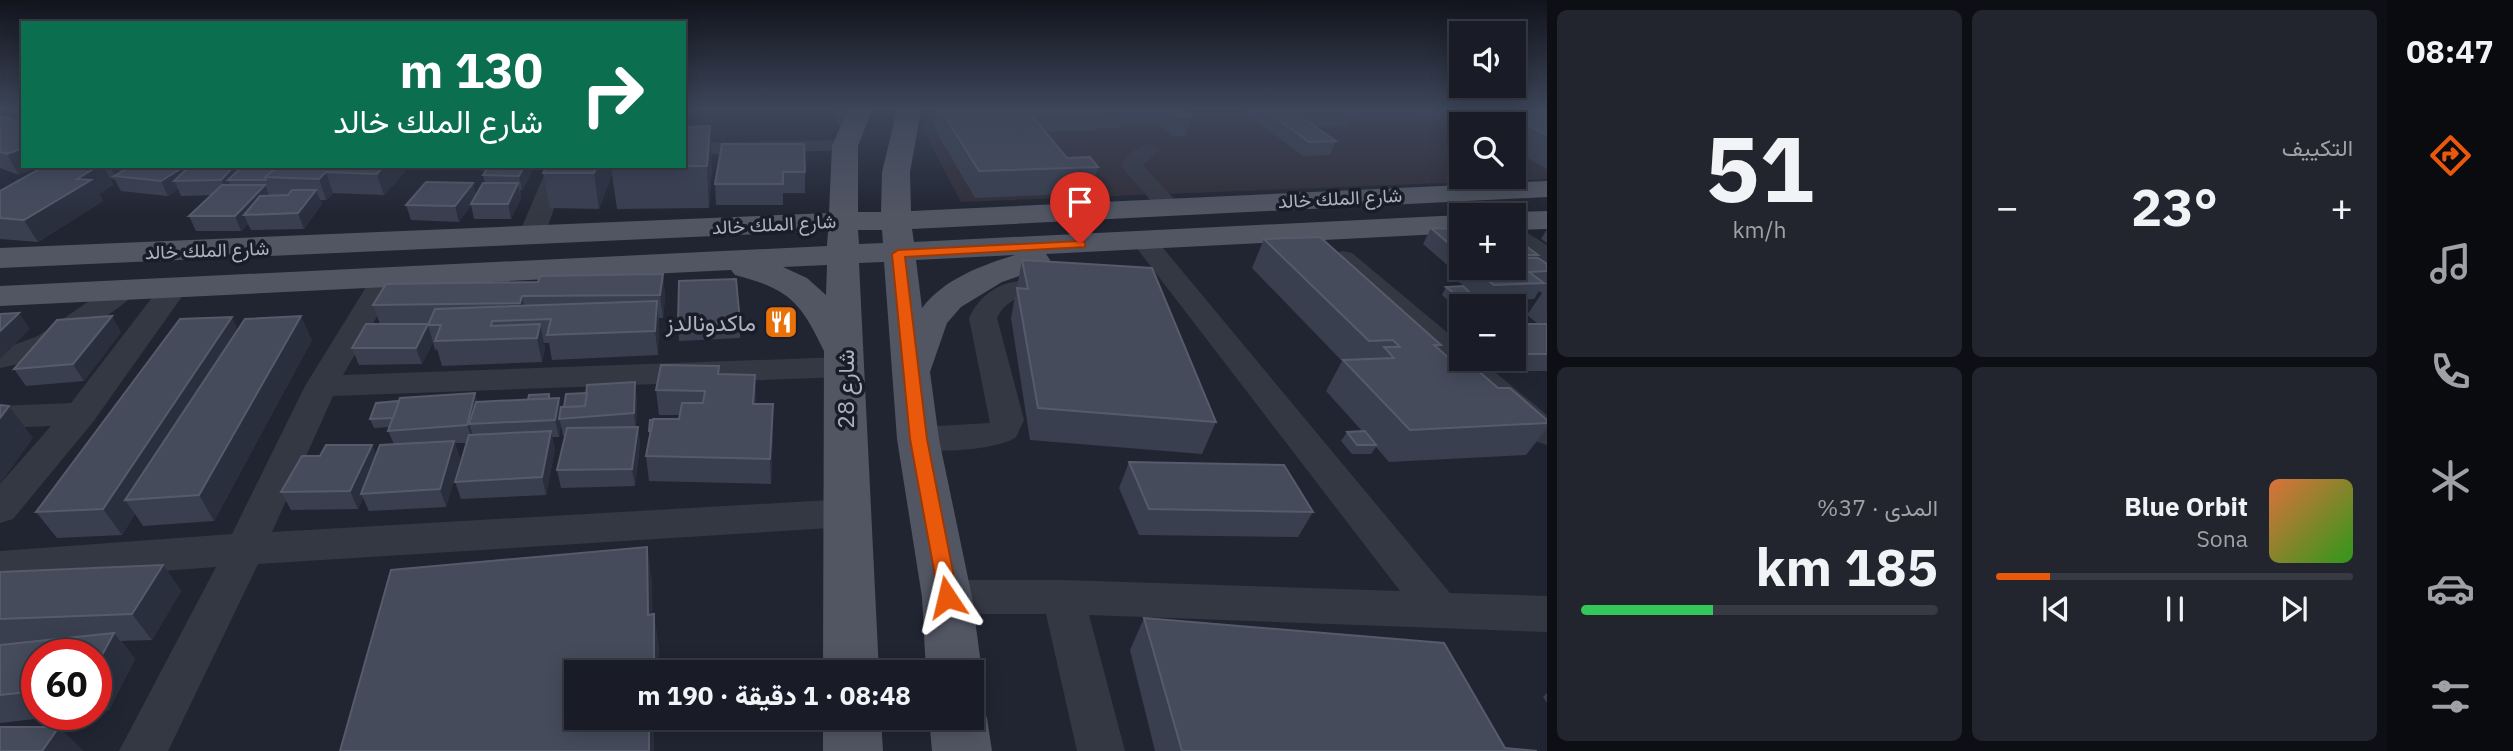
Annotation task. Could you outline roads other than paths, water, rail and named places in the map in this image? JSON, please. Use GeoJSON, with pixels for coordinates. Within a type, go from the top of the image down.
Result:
{"type":"FeatureCollection","features":[{"type":"Feature","properties":{"kind":"main road","name":"شارع 28"},"geometry":{"type":"LineString","coordinates":[[848,145],[844,221],[844,360],[851,660]]}},
{"type":"Feature","properties":{"kind":"main road"},"geometry":{"type":"LineString","coordinates":[[902,145],[896,172],[897,237],[918,439],[947,597],[953,660]]}},
{"type":"Feature","properties":{"kind":"main road"},"geometry":{"type":"LineString","coordinates":[[896,172],[924,197],[948,207],[993,214]]}},
{"type":"Feature","properties":{"kind":"main road","name":"شارع الملك خالد"},"geometry":{"type":"LineString","coordinates":[[897,237],[993,214],[1547,189]]}},
{"type":"Feature","properties":{"kind":"main road"},"geometry":{"type":"LineString","coordinates":[[1526,221],[1547,220]]}},
{"type":"Feature","properties":{"kind":"main road","name":"شارع الملك خالد"},"geometry":{"type":"LineString","coordinates":[[0,296],[696,261],[844,221]]}},
{"type":"Feature","properties":{"kind":"main road","name":"شارع الملك خالد"},"geometry":{"type":"LineString","coordinates":[[0,258],[844,221],[897,237],[1106,243],[1449,225]]}},
{"type":"Feature","properties":{"kind":"main road"},"geometry":{"type":"LineString","coordinates":[[911,374],[930,322],[958,293],[995,271],[1106,243]]}},
{"type":"Feature","properties":{"kind":"main road"},"geometry":{"type":"LineString","coordinates":[[696,261],[755,270],[795,282],[824,311],[844,360]]}},
{"type":"Feature","properties":{"kind":"main road"},"geometry":{"type":"LineString","coordinates":[[852,730],[853,751]]}},
{"type":"Feature","properties":{"kind":"main road"},"geometry":{"type":"LineString","coordinates":[[959,730],[962,751]]}},
{"type":"Feature","properties":{"kind":"street"},"geometry":{"type":"LineString","coordinates":[[686,149],[709,145]]}},
{"type":"Feature","properties":{"kind":"street"},"geometry":{"type":"LineString","coordinates":[[1148,150],[1134,161],[1132,166],[1168,206]]}},
{"type":"Feature","properties":{"kind":"street"},"geometry":{"type":"LineString","coordinates":[[531,236],[558,168]]}},
{"type":"Feature","properties":{"kind":"street"},"geometry":{"type":"LineString","coordinates":[[1312,232],[1547,433]]}},
{"type":"Feature","properties":{"kind":"street"},"geometry":{"type":"LineString","coordinates":[[1144,241],[1159,278],[1439,610]]}},
{"type":"Feature","properties":{"kind":"street"},"geometry":{"type":"LineString","coordinates":[[1526,243],[1547,257]]}},
{"type":"Feature","properties":{"kind":"street"},"geometry":{"type":"LineString","coordinates":[[143,751],[245,549],[321,386],[386,277]]}},
{"type":"Feature","properties":{"kind":"street"},"geometry":{"type":"LineString","coordinates":[[918,439],[990,435],[1006,427],[1007,419],[983,318],[988,304],[1009,289],[1091,283]]}},
{"type":"Feature","properties":{"kind":"street"},"geometry":{"type":"LineString","coordinates":[[0,509],[81,414],[174,288]]}},
{"type":"Feature","properties":{"kind":"street"},"geometry":{"type":"LineString","coordinates":[[0,359],[20,356],[42,346],[124,290]]}},
{"type":"Feature","properties":{"kind":"street"},"geometry":{"type":"LineString","coordinates":[[321,386],[844,360]]}},
{"type":"Feature","properties":{"kind":"street"},"geometry":{"type":"LineString","coordinates":[[0,417],[81,414]]}},
{"type":"Feature","properties":{"kind":"street"},"geometry":{"type":"LineString","coordinates":[[0,568],[245,549],[847,513]]}},
{"type":"Feature","properties":{"kind":"street"},"geometry":{"type":"LineString","coordinates":[[947,597],[1063,597],[1547,614]]}},
{"type":"Feature","properties":{"kind":"street"},"geometry":{"type":"LineString","coordinates":[[1063,597],[1101,751]]}},
{"type":"Feature","properties":{"kind":"place","name":"ماكدونالدز"},"geometry":{"type":"Point","coordinates":[781,322]}}]}
